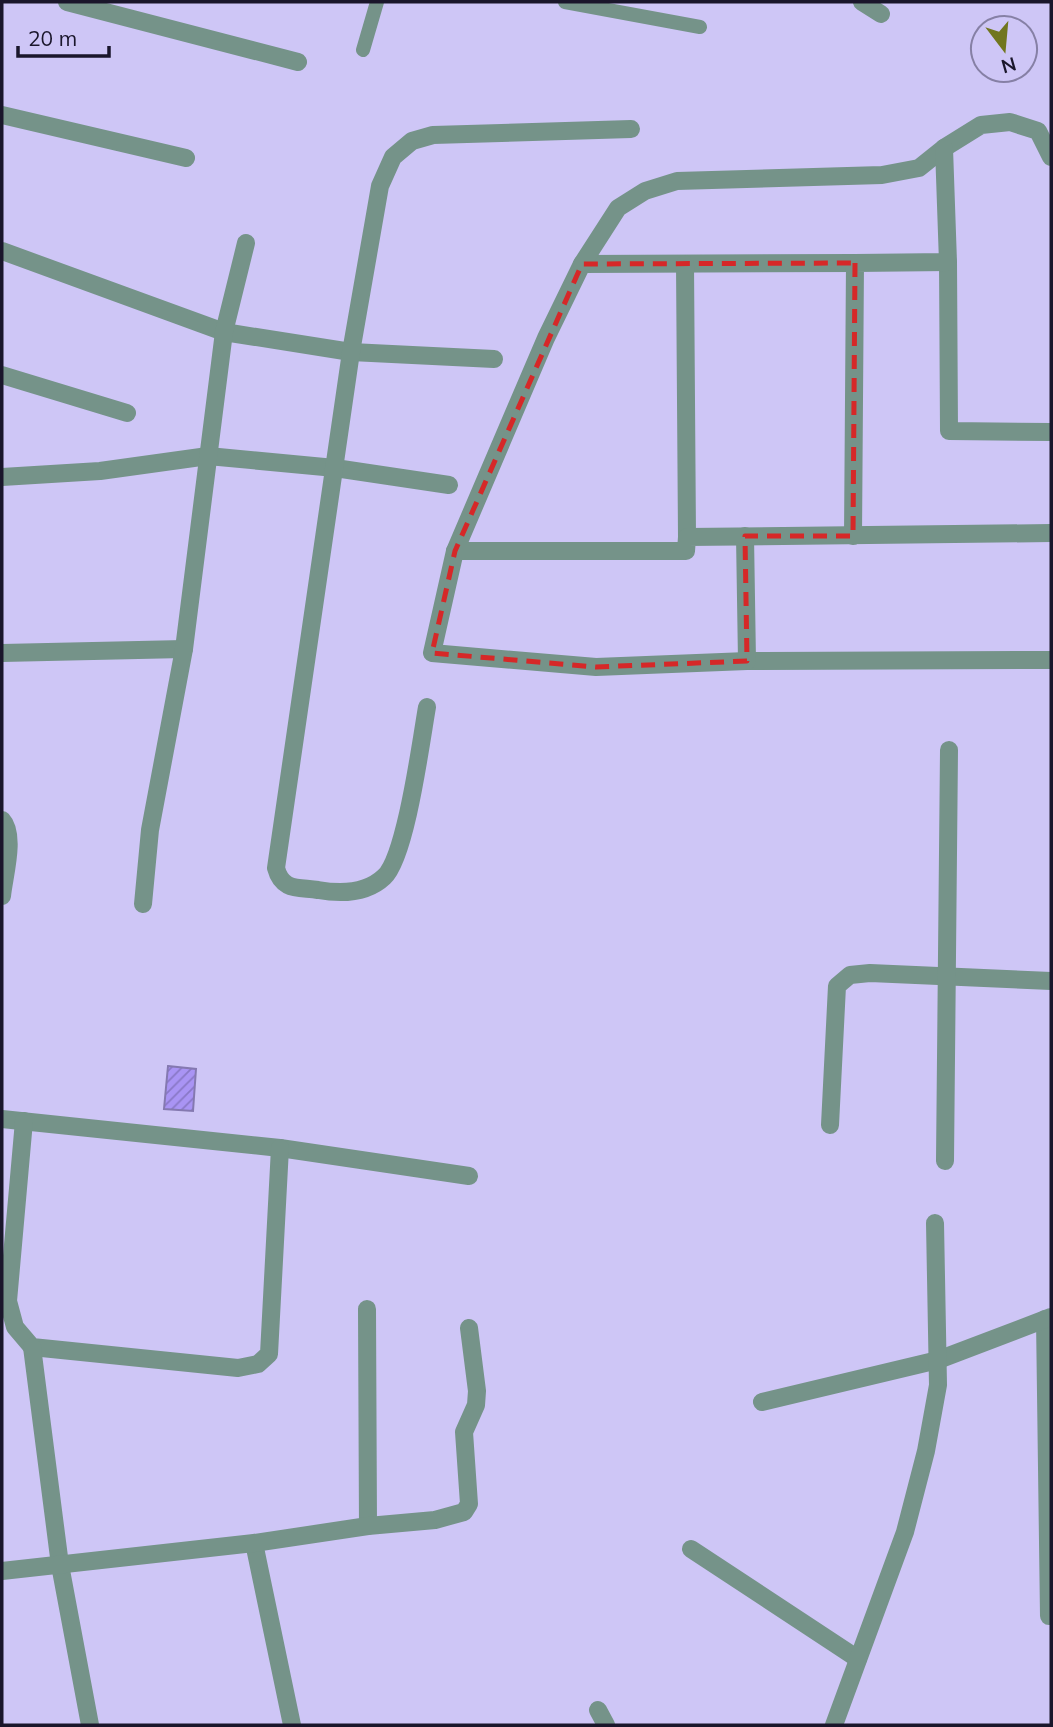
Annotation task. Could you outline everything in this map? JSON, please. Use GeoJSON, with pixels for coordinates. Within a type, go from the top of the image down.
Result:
{"type":"FeatureCollection","features":[{"type":"Feature","properties":{"kind":"street"},"geometry":{"type":"LineString","coordinates":[[67,2],[298,62]]}},
{"type":"Feature","properties":{"kind":"street"},"geometry":{"type":"LineString","coordinates":[[862,2],[881,15]]}},
{"type":"Feature","properties":{"kind":"street"},"geometry":{"type":"LineString","coordinates":[[2,115],[186,158]]}},
{"type":"Feature","properties":{"kind":"street"},"geometry":{"type":"LineString","coordinates":[[1051,157],[1038,131],[1010,122],[981,125],[944,148],[919,168],[882,175],[677,181],[645,191],[618,208],[582,264],[546,338],[455,551],[432,653],[596,667],[747,661],[1051,660]]}},
{"type":"Feature","properties":{"kind":"street"},"geometry":{"type":"LineString","coordinates":[[427,707],[413,791],[397,856],[385,877],[365,889],[341,894],[288,886],[279,880],[276,868],[351,352],[380,186],[393,157],[412,141],[433,135],[631,129]]}},
{"type":"Feature","properties":{"kind":"street"},"geometry":{"type":"LineString","coordinates":[[944,148],[949,431],[1051,432]]}},
{"type":"Feature","properties":{"kind":"street"},"geometry":{"type":"LineString","coordinates":[[143,904],[150,830],[184,649],[224,332],[246,243]]}},
{"type":"Feature","properties":{"kind":"street"},"geometry":{"type":"LineString","coordinates":[[2,251],[224,332],[351,352],[494,359]]}},
{"type":"Feature","properties":{"kind":"street"},"geometry":{"type":"LineString","coordinates":[[582,264],[948,262]]}},
{"type":"Feature","properties":{"kind":"street"},"geometry":{"type":"LineString","coordinates":[[853,536],[855,263]]}},
{"type":"Feature","properties":{"kind":"street"},"geometry":{"type":"LineString","coordinates":[[455,551],[686,551],[685,264]]}},
{"type":"Feature","properties":{"kind":"street"},"geometry":{"type":"LineString","coordinates":[[2,375],[127,414]]}},
{"type":"Feature","properties":{"kind":"street"},"geometry":{"type":"LineString","coordinates":[[2,477],[100,471],[208,456],[335,468],[449,485]]}},
{"type":"Feature","properties":{"kind":"street"},"geometry":{"type":"LineString","coordinates":[[687,537],[1051,533]]}},
{"type":"Feature","properties":{"kind":"street"},"geometry":{"type":"LineString","coordinates":[[745,536],[747,661]]}},
{"type":"Feature","properties":{"kind":"street"},"geometry":{"type":"LineString","coordinates":[[2,653],[184,649]]}},
{"type":"Feature","properties":{"kind":"street"},"geometry":{"type":"LineString","coordinates":[[945,1161],[949,750]]}},
{"type":"Feature","properties":{"kind":"street"},"geometry":{"type":"LineString","coordinates":[[2,820],[7,826],[9,838],[2,895]]}},
{"type":"Feature","properties":{"kind":"street"},"geometry":{"type":"LineString","coordinates":[[830,1125],[837,986],[850,975],[870,973],[1051,981]]}},
{"type":"Feature","properties":{"kind":"street"},"geometry":{"type":"LineString","coordinates":[[2,1119],[280,1148],[469,1176]]}},
{"type":"Feature","properties":{"kind":"street"},"geometry":{"type":"LineString","coordinates":[[24,1121],[8,1301],[15,1327],[32,1347],[60,1564],[90,1725]]}},
{"type":"Feature","properties":{"kind":"street"},"geometry":{"type":"LineString","coordinates":[[32,1347],[238,1368],[258,1364],[269,1354],[280,1148]]}},
{"type":"Feature","properties":{"kind":"street"},"geometry":{"type":"LineString","coordinates":[[834,1725],[905,1532],[926,1451],[938,1385],[935,1223]]}},
{"type":"Feature","properties":{"kind":"street"},"geometry":{"type":"LineString","coordinates":[[367,1309],[368,1526]]}},
{"type":"Feature","properties":{"kind":"street"},"geometry":{"type":"LineString","coordinates":[[762,1402],[938,1360],[1048,1318],[1049,1616]]}},
{"type":"Feature","properties":{"kind":"street"},"geometry":{"type":"LineString","coordinates":[[2,1571],[254,1543],[452,1517],[464,1512],[469,1504],[464,1432],[476,1405],[477,1391],[470,1328]]}},
{"type":"Feature","properties":{"kind":"street"},"geometry":{"type":"LineString","coordinates":[[254,1543],[292,1725]]}},
{"type":"Feature","properties":{"kind":"street"},"geometry":{"type":"LineString","coordinates":[[691,1549],[858,1659]]}},
{"type":"Feature","properties":{"kind":"lane"},"geometry":{"type":"LineString","coordinates":[[363,50],[377,2]]}},
{"type":"Feature","properties":{"kind":"lane"},"geometry":{"type":"LineString","coordinates":[[565,2],[701,27]]}},
{"type":"Feature","properties":{"kind":"highlighted area"},"geometry":{"type":"Polygon","coordinates":[[[855,263],[853,536],[745,536],[747,661],[596,667],[432,653],[455,551],[582,264],[855,263]]]}},
{"type":"Feature","properties":{"kind":"building"},"geometry":{"type":"Polygon","coordinates":[[[168,1066],[196,1069],[193,1111],[164,1109],[168,1066]]]}}]}
